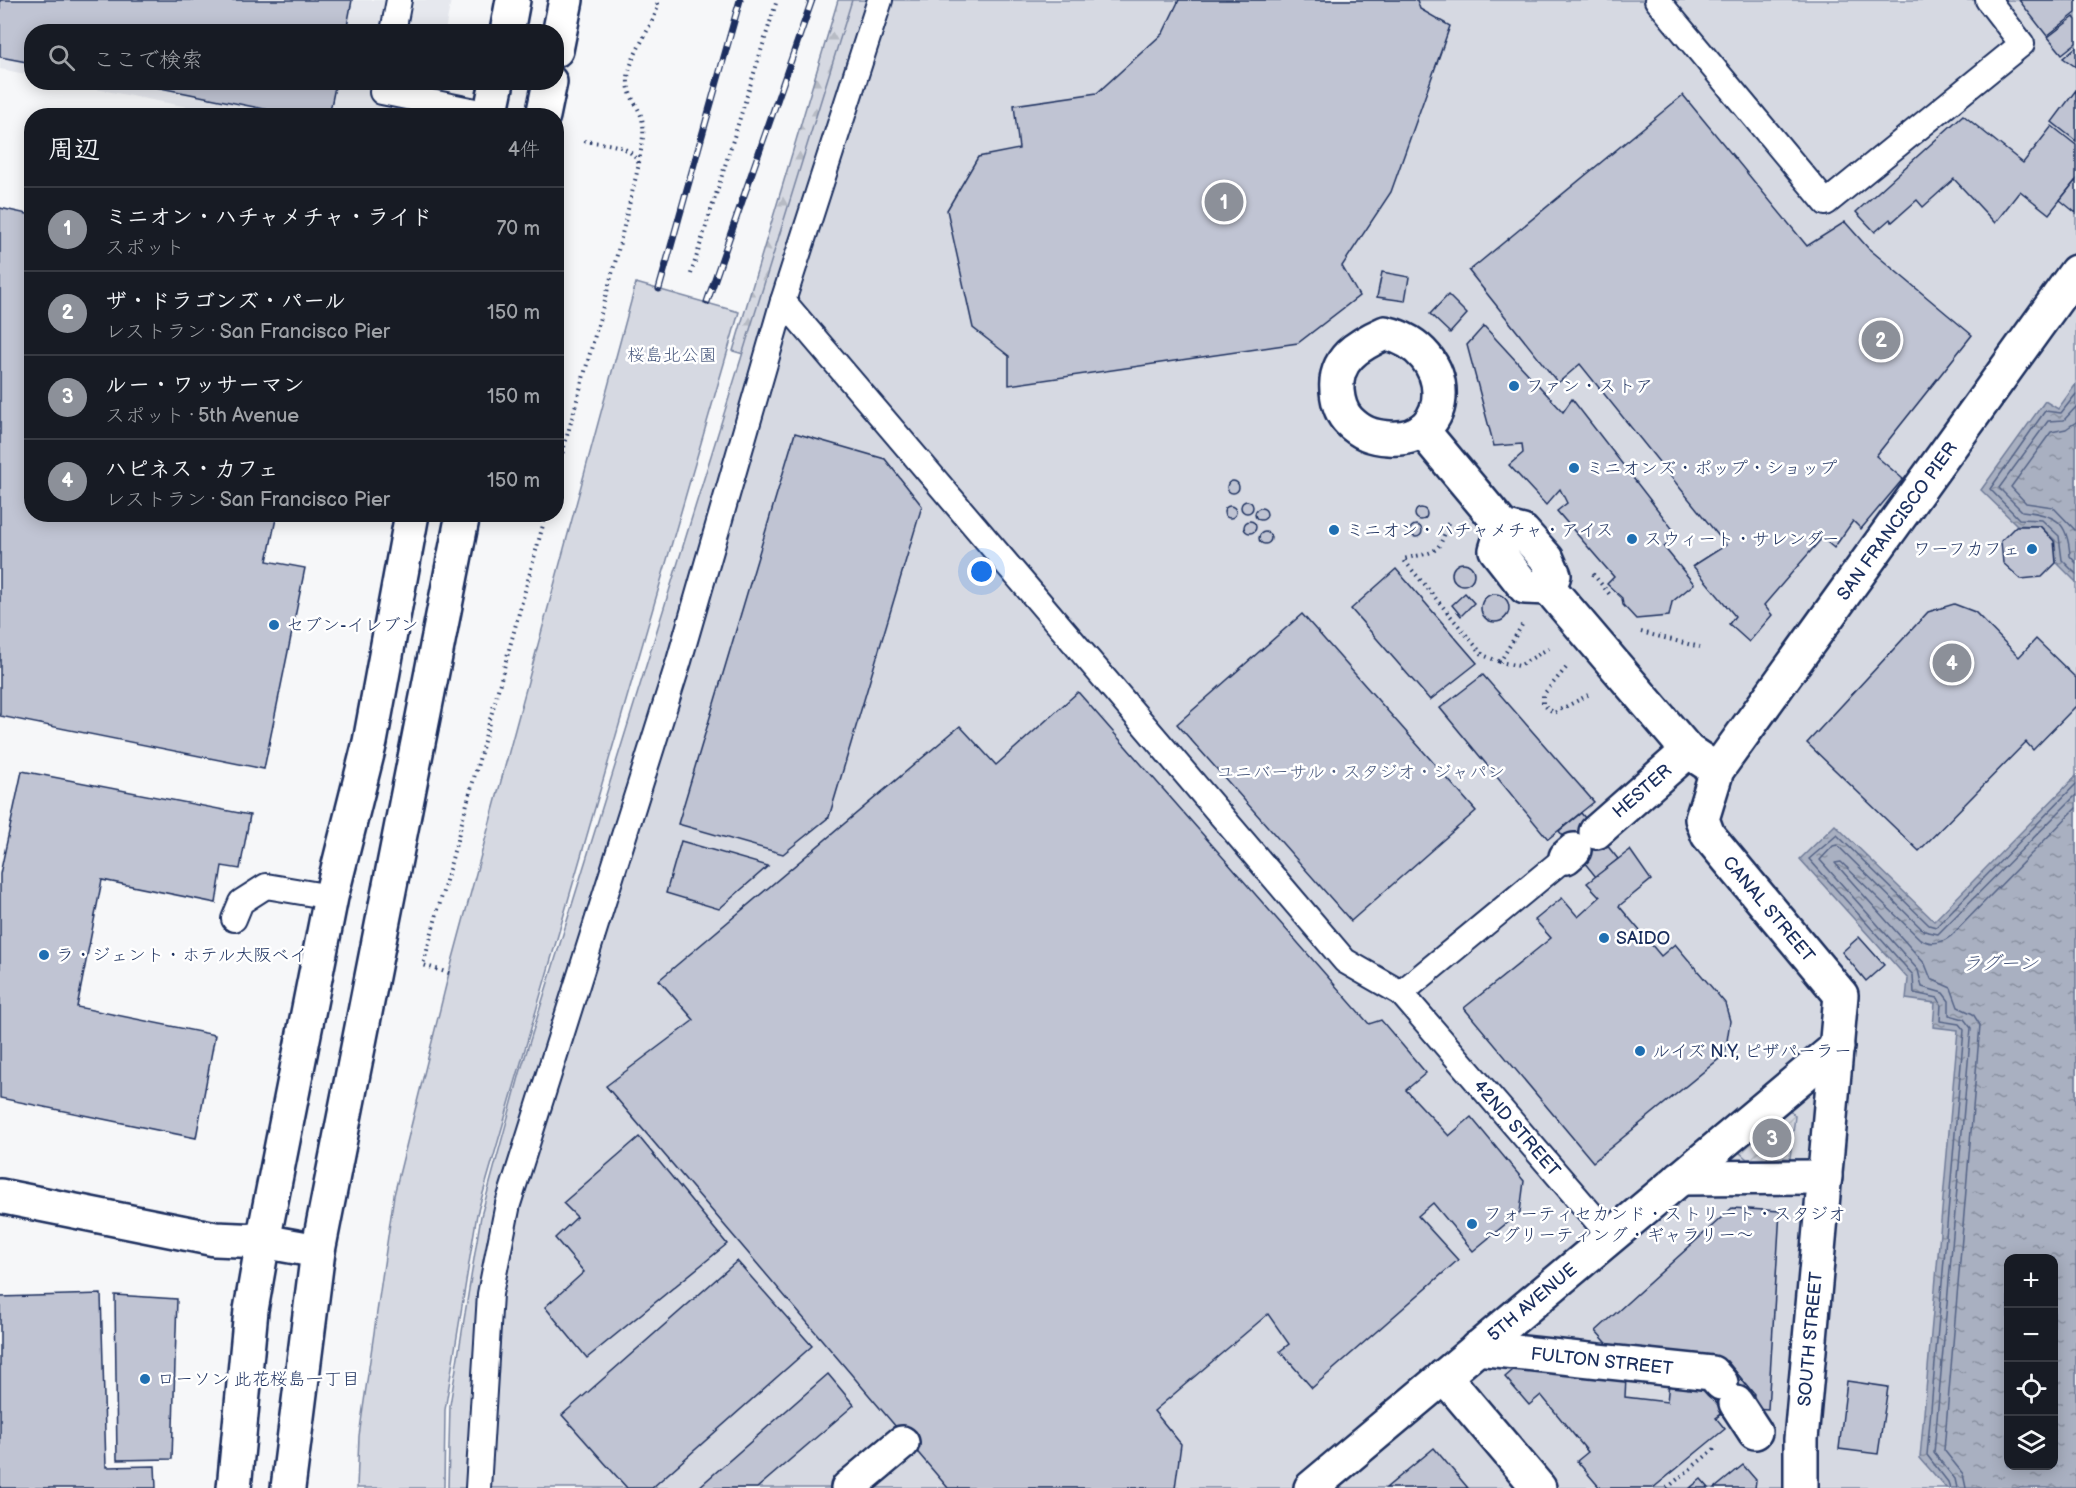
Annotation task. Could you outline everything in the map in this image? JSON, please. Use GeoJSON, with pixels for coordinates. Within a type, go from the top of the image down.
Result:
{"type":"FeatureCollection","features":[{"type":"Feature","properties":{"kind":"street"},"geometry":{"type":"LineString","coordinates":[[508,24],[513,0]]}},
{"type":"Feature","properties":{"kind":"street"},"geometry":{"type":"LineString","coordinates":[[562,24],[567,0]]}},
{"type":"Feature","properties":{"kind":"street"},"geometry":{"type":"LineString","coordinates":[[545,108],[548,90]]}},
{"type":"Feature","properties":{"kind":"street","name":"SAN FRANCISCO PIER"},"geometry":{"type":"LineString","coordinates":[[1717,770],[2076,272]]}},
{"type":"Feature","properties":{"kind":"street"},"geometry":{"type":"LineString","coordinates":[[1422,430],[1503,527],[1523,532],[1546,558],[1554,575],[1537,588],[1589,635],[1688,751],[1717,770]]}},
{"type":"Feature","properties":{"kind":"street"},"geometry":{"type":"LineString","coordinates":[[234,1488],[249,1321],[263,1241],[331,897],[370,742],[411,522]]}},
{"type":"Feature","properties":{"kind":"street"},"geometry":{"type":"LineString","coordinates":[[288,1488],[318,1251],[461,522]]}},
{"type":"Feature","properties":{"kind":"street","name":"HESTER"},"geometry":{"type":"LineString","coordinates":[[1579,846],[1688,751]]}},
{"type":"Feature","properties":{"kind":"street","name":"CANAL STREET"},"geometry":{"type":"LineString","coordinates":[[1717,770],[1702,819],[1708,835],[1841,995],[1837,1047]]}},
{"type":"Feature","properties":{"kind":"street","name":"SOUTH STREET"},"geometry":{"type":"LineString","coordinates":[[1801,1488],[1801,1439],[1837,1047]]}},
{"type":"Feature","properties":{"kind":"street","name":"5TH AVENUE"},"geometry":{"type":"LineString","coordinates":[[1311,1488],[1837,1047]]}},
{"type":"Feature","properties":{"kind":"street"},"geometry":{"type":"LineString","coordinates":[[1680,1178],[1825,1177]]}},
{"type":"Feature","properties":{"kind":"street"},"geometry":{"type":"LineString","coordinates":[[0,1196],[215,1239],[263,1241],[318,1251]]}},
{"type":"Feature","properties":{"kind":"street","name":"FULTON STREET"},"geometry":{"type":"LineString","coordinates":[[1477,1348],[1712,1373],[1755,1432]]}},
{"type":"Feature","properties":{"kind":"street"},"geometry":{"type":"LineString","coordinates":[[1444,1376],[1539,1488]]}},
{"type":"Feature","properties":{"kind":"street"},"geometry":{"type":"LineString","coordinates":[[848,1488],[902,1443]]}},
{"type":"Feature","properties":{"kind":"lane"},"geometry":{"type":"LineString","coordinates":[[394,24],[399,0]]}},
{"type":"Feature","properties":{"kind":"lane"},"geometry":{"type":"LineString","coordinates":[[478,1488],[490,1294],[508,1204],[679,661],[783,301],[880,0]]}},
{"type":"Feature","properties":{"kind":"lane"},"geometry":{"type":"LineString","coordinates":[[1657,0],[1826,203],[2022,44],[1988,0]]}},
{"type":"Feature","properties":{"kind":"lane"},"geometry":{"type":"LineString","coordinates":[[382,90],[382,92],[492,104]]}},
{"type":"Feature","properties":{"kind":"lane"},"geometry":{"type":"LineString","coordinates":[[783,301],[1345,961],[1401,993],[1579,846]]}},
{"type":"Feature","properties":{"kind":"lane"},"geometry":{"type":"LineString","coordinates":[[234,919],[241,902],[266,886],[331,897]]}},
{"type":"Feature","properties":{"kind":"lane","name":"42ND STREET"},"geometry":{"type":"LineString","coordinates":[[1401,993],[1610,1236]]}},
{"type":"Feature","properties":{"kind":"path"},"geometry":{"type":"LineString","coordinates":[[564,447],[615,263],[639,164],[644,128],[640,112],[631,98],[628,81],[632,58],[651,27],[658,6],[656,0]]}},
{"type":"Feature","properties":{"kind":"path"},"geometry":{"type":"LineString","coordinates":[[691,274],[777,0]]}},
{"type":"Feature","properties":{"kind":"path"},"geometry":{"type":"LineString","coordinates":[[584,141],[626,148],[635,155],[639,164]]}},
{"type":"Feature","properties":{"kind":"path"},"geometry":{"type":"LineString","coordinates":[[449,973],[423,965],[544,522]]}},
{"type":"Feature","properties":{"kind":"path"},"geometry":{"type":"LineString","coordinates":[[1448,522],[1441,547],[1436,551],[1403,559],[1483,655],[1519,666],[1569,633],[1589,635],[1580,652],[1543,695],[1543,704],[1554,714],[1588,694],[1612,692],[1628,699],[1642,699]]}},
{"type":"Feature","properties":{"kind":"path"},"geometry":{"type":"LineString","coordinates":[[1500,662],[1527,617],[1537,588]]}},
{"type":"Feature","properties":{"kind":"shaded area"},"geometry":{"type":"Polygon","coordinates":[[[0,0],[451,0],[446,24],[24,24],[24,74],[0,69],[0,0]]]}},
{"type":"Feature","properties":{"kind":"shaded area"},"geometry":{"type":"Polygon","coordinates":[[[101,90],[433,90],[429,108],[193,108],[101,90]]]}},
{"type":"Feature","properties":{"kind":"green space"},"geometry":{"type":"Polygon","coordinates":[[[838,0],[854,0],[747,355],[733,351],[838,0]]]}},
{"type":"Feature","properties":{"kind":"green space","name":"ユニバーサル・スタジオ・ジャパン"},"geometry":{"type":"Polygon","coordinates":[[[852,0],[2076,0],[2076,1488],[448,1488],[450,1405],[481,1216],[520,1073],[852,0]]]}},
{"type":"Feature","properties":{"kind":"green space","name":"桜島北公園"},"geometry":{"type":"Polygon","coordinates":[[[636,283],[739,312],[477,1214],[445,1410],[444,1488],[357,1488],[359,1436],[394,1195],[449,973],[636,283]]]}},
{"type":"Feature","properties":{"kind":"green space"},"geometry":{"type":"Polygon","coordinates":[[[1784,1108],[1790,1110],[1795,1116],[1790,1158],[1747,1159],[1740,1153],[1740,1149],[1784,1108]]]}},
{"type":"Feature","properties":{"kind":"water"},"geometry":{"type":"Polygon","coordinates":[[[2076,384],[2076,582],[2056,562],[2055,540],[2040,526],[2017,525],[1981,490],[2045,401],[2058,409],[2076,384]]]}},
{"type":"Feature","properties":{"kind":"water","name":"ラグーン"},"geometry":{"type":"Polygon","coordinates":[[[2076,776],[2076,1488],[1946,1488],[1920,1458],[1958,1030],[1933,1027],[1935,1003],[1906,999],[1908,979],[1800,859],[1835,825],[1934,921],[2076,776]]]}},
{"type":"Feature","properties":{"kind":"building"},"geometry":{"type":"Polygon","coordinates":[[[0,0],[352,0],[348,24],[24,24],[24,62],[0,57],[0,0]]]}},
{"type":"Feature","properties":{"kind":"building"},"geometry":{"type":"Polygon","coordinates":[[[1179,0],[1417,0],[1420,9],[1450,26],[1391,192],[1342,266],[1359,296],[1298,343],[1009,385],[1009,356],[973,328],[947,210],[978,157],[1019,149],[1014,105],[1097,93],[1163,33],[1179,0]]]}},
{"type":"Feature","properties":{"kind":"building"},"geometry":{"type":"Polygon","coordinates":[[[2019,0],[2076,0],[2076,13],[2047,36],[2019,0]]]}},
{"type":"Feature","properties":{"kind":"building"},"geometry":{"type":"Polygon","coordinates":[[[2074,17],[2076,43],[2062,54],[2048,37],[2074,17]]]}},
{"type":"Feature","properties":{"kind":"building"},"geometry":{"type":"Polygon","coordinates":[[[2076,47],[2076,67],[2063,58],[2076,47]]]}},
{"type":"Feature","properties":{"kind":"building"},"geometry":{"type":"Polygon","coordinates":[[[171,90],[334,90],[331,108],[259,108],[171,90]]]}},
{"type":"Feature","properties":{"kind":"building"},"geometry":{"type":"Polygon","coordinates":[[[2076,90],[2076,141],[2052,122],[2076,90]]]}},
{"type":"Feature","properties":{"kind":"building"},"geometry":{"type":"Polygon","coordinates":[[[1683,95],[1807,246],[1845,222],[1868,248],[1972,335],[1876,456],[1903,479],[1861,529],[1853,521],[1834,548],[1822,538],[1764,605],[1772,615],[1749,642],[1729,624],[1735,616],[1693,566],[1726,545],[1580,364],[1558,383],[1469,271],[1683,95]]]}},
{"type":"Feature","properties":{"kind":"building"},"geometry":{"type":"Polygon","coordinates":[[[1963,115],[2023,163],[2052,126],[2076,145],[2076,180],[2049,214],[2020,191],[1995,223],[1954,179],[1923,207],[1917,200],[1892,222],[1890,219],[1875,232],[1856,212],[1963,115]]]}},
{"type":"Feature","properties":{"kind":"building"},"geometry":{"type":"Polygon","coordinates":[[[2076,180],[2076,213],[2060,200],[2076,180]]]}},
{"type":"Feature","properties":{"kind":"building"},"geometry":{"type":"Polygon","coordinates":[[[0,208],[24,213],[24,522],[275,522],[267,561],[305,568],[264,769],[0,716],[0,208]]]}},
{"type":"Feature","properties":{"kind":"building"},"geometry":{"type":"Polygon","coordinates":[[[1382,272],[1409,277],[1405,301],[1377,297],[1382,272]]]}},
{"type":"Feature","properties":{"kind":"building"},"geometry":{"type":"Polygon","coordinates":[[[1448,295],[1467,314],[1450,333],[1430,314],[1448,295]]]}},
{"type":"Feature","properties":{"kind":"building"},"geometry":{"type":"Polygon","coordinates":[[[1484,326],[1563,412],[1572,399],[1678,536],[1664,547],[1694,584],[1672,602],[1669,616],[1636,619],[1623,605],[1622,598],[1607,584],[1614,577],[1557,511],[1567,503],[1560,489],[1546,505],[1509,465],[1523,453],[1522,444],[1494,446],[1467,345],[1484,326]]]}},
{"type":"Feature","properties":{"kind":"building"},"geometry":{"type":"Polygon","coordinates":[[[795,433],[885,459],[922,506],[829,817],[783,854],[678,824],[795,433]]]}},
{"type":"Feature","properties":{"kind":"building"},"geometry":{"type":"Polygon","coordinates":[[[1233,481],[1239,487],[1233,493],[1227,487],[1233,481]]]}},
{"type":"Feature","properties":{"kind":"building"},"geometry":{"type":"Polygon","coordinates":[[[1247,501],[1253,507],[1247,513],[1241,507],[1247,501]]]}},
{"type":"Feature","properties":{"kind":"building"},"geometry":{"type":"Polygon","coordinates":[[[1230,506],[1236,512],[1230,518],[1224,512],[1230,506]]]}},
{"type":"Feature","properties":{"kind":"building"},"geometry":{"type":"Polygon","coordinates":[[[1261,508],[1267,514],[1261,520],[1255,514],[1261,508]]]}},
{"type":"Feature","properties":{"kind":"building"},"geometry":{"type":"Polygon","coordinates":[[[1421,508],[1427,514],[1421,520],[1415,514],[1421,508]]]}},
{"type":"Feature","properties":{"kind":"building"},"geometry":{"type":"Polygon","coordinates":[[[1250,521],[1256,527],[1250,533],[1244,527],[1250,521]]]}},
{"type":"Feature","properties":{"kind":"building"},"geometry":{"type":"Polygon","coordinates":[[[1416,525],[1422,531],[1416,537],[1410,531],[1416,525]]]}},
{"type":"Feature","properties":{"kind":"building"},"geometry":{"type":"Polygon","coordinates":[[[2016,526],[2040,526],[2054,541],[2056,563],[2042,577],[2021,579],[2003,563],[2001,541],[2016,526]]]}},
{"type":"Feature","properties":{"kind":"building"},"geometry":{"type":"Polygon","coordinates":[[[1265,532],[1271,538],[1265,544],[1259,538],[1265,532]]]}},
{"type":"Feature","properties":{"kind":"building"},"geometry":{"type":"Polygon","coordinates":[[[1463,563],[1471,566],[1474,574],[1471,582],[1463,585],[1455,582],[1452,574],[1455,566],[1463,563]]]}},
{"type":"Feature","properties":{"kind":"building"},"geometry":{"type":"Polygon","coordinates":[[[1396,569],[1477,663],[1430,700],[1351,609],[1396,569]]]}},
{"type":"Feature","properties":{"kind":"building"},"geometry":{"type":"Polygon","coordinates":[[[1465,593],[1474,603],[1461,616],[1452,605],[1465,593]]]}},
{"type":"Feature","properties":{"kind":"building"},"geometry":{"type":"Polygon","coordinates":[[[1495,594],[1505,598],[1509,608],[1505,618],[1495,622],[1485,618],[1481,608],[1485,598],[1495,594]]]}},
{"type":"Feature","properties":{"kind":"building"},"geometry":{"type":"Polygon","coordinates":[[[1954,604],[1975,612],[2019,657],[2036,639],[2076,678],[2076,706],[2033,750],[2026,742],[1919,851],[1807,743],[1928,612],[1954,604]]]}},
{"type":"Feature","properties":{"kind":"building"},"geometry":{"type":"Polygon","coordinates":[[[1302,614],[1476,811],[1351,921],[1177,724],[1302,614]]]}},
{"type":"Feature","properties":{"kind":"building"},"geometry":{"type":"Polygon","coordinates":[[[1483,675],[1594,802],[1548,839],[1440,708],[1483,675]]]}},
{"type":"Feature","properties":{"kind":"building"},"geometry":{"type":"Polygon","coordinates":[[[1078,692],[1369,1024],[1381,1020],[1426,1073],[1406,1090],[1449,1136],[1471,1117],[1524,1181],[1520,1212],[1473,1251],[1433,1203],[1418,1216],[1458,1260],[1312,1388],[1280,1351],[1289,1344],[1268,1314],[1154,1411],[1181,1444],[1175,1488],[948,1488],[606,1086],[694,1020],[659,980],[960,726],[996,765],[1078,692]]]}},
{"type":"Feature","properties":{"kind":"building","name":"ラ・ジェント・ホテル大阪ベイ"},"geometry":{"type":"Polygon","coordinates":[[[22,771],[250,815],[240,869],[222,866],[216,903],[102,880],[77,1007],[215,1035],[196,1138],[0,1098],[0,874],[22,771]]]}},
{"type":"Feature","properties":{"kind":"building"},"geometry":{"type":"Polygon","coordinates":[[[1581,813],[1618,859],[1596,877],[1559,831],[1581,813]]]}},
{"type":"Feature","properties":{"kind":"building"},"geometry":{"type":"Polygon","coordinates":[[[681,841],[768,866],[719,909],[666,893],[681,841]]]}},
{"type":"Feature","properties":{"kind":"building"},"geometry":{"type":"Polygon","coordinates":[[[1630,850],[1651,880],[1619,906],[1661,956],[1675,944],[1725,1003],[1730,1021],[1725,1054],[1593,1162],[1464,1008],[1551,938],[1535,920],[1562,898],[1578,917],[1600,897],[1587,883],[1630,850]]]}},
{"type":"Feature","properties":{"kind":"building"},"geometry":{"type":"Polygon","coordinates":[[[1859,937],[1884,965],[1866,981],[1842,952],[1859,937]]]}},
{"type":"Feature","properties":{"kind":"building"},"geometry":{"type":"Polygon","coordinates":[[[639,1137],[727,1244],[587,1358],[545,1307],[584,1272],[555,1238],[577,1217],[563,1203],[639,1137]]]}},
{"type":"Feature","properties":{"kind":"building"},"geometry":{"type":"Polygon","coordinates":[[[1732,1208],[1780,1211],[1768,1409],[1753,1408],[1754,1394],[1727,1361],[1613,1350],[1596,1331],[1732,1208]]]}},
{"type":"Feature","properties":{"kind":"building"},"geometry":{"type":"Polygon","coordinates":[[[737,1261],[812,1346],[652,1488],[627,1488],[562,1415],[737,1261]]]}},
{"type":"Feature","properties":{"kind":"building"},"geometry":{"type":"Polygon","coordinates":[[[101,1294],[106,1467],[155,1466],[156,1488],[0,1488],[0,1297],[101,1294]]]}},
{"type":"Feature","properties":{"kind":"building","name":"ローソン 此花桜島一丁目"},"geometry":{"type":"Polygon","coordinates":[[[115,1295],[177,1299],[172,1459],[117,1460],[115,1295]]]}},
{"type":"Feature","properties":{"kind":"building"},"geometry":{"type":"Polygon","coordinates":[[[1519,1365],[1626,1377],[1625,1397],[1667,1402],[1669,1382],[1702,1386],[1724,1412],[1716,1418],[1725,1429],[1653,1488],[1600,1488],[1577,1461],[1588,1452],[1541,1395],[1529,1405],[1505,1377],[1519,1365]]]}},
{"type":"Feature","properties":{"kind":"building"},"geometry":{"type":"Polygon","coordinates":[[[1735,1371],[1750,1390],[1724,1412],[1709,1394],[1735,1371]]]}},
{"type":"Feature","properties":{"kind":"building"},"geometry":{"type":"Polygon","coordinates":[[[828,1374],[854,1405],[757,1488],[698,1488],[828,1374]]]}},
{"type":"Feature","properties":{"kind":"building"},"geometry":{"type":"Polygon","coordinates":[[[1847,1381],[1888,1387],[1878,1454],[1839,1449],[1847,1381]]]}},
{"type":"Feature","properties":{"kind":"building"},"geometry":{"type":"Polygon","coordinates":[[[1434,1448],[1468,1488],[1386,1488],[1434,1448]]]}},
{"type":"Feature","properties":{"kind":"building"},"geometry":{"type":"Polygon","coordinates":[[[1743,1465],[1756,1480],[1755,1488],[1715,1488],[1743,1465]]]}},
{"type":"Feature","properties":{"kind":"building"},"geometry":{"type":"Polygon","coordinates":[[[1701,1479],[1709,1488],[1690,1488],[1701,1479]]]}},
{"type":"Feature","properties":{"kind":"railway"},"geometry":{"type":"LineString","coordinates":[[659,289],[740,0]]}},
{"type":"Feature","properties":{"kind":"railway"},"geometry":{"type":"LineString","coordinates":[[707,302],[812,0]]}},
{"type":"Feature","properties":{"kind":"place","name":"ミニオン・ハチャメチャ・ライド"},"geometry":{"type":"Point","coordinates":[1224,202]}},
{"type":"Feature","properties":{"kind":"place","name":"ザ・ドラゴンズ・パール"},"geometry":{"type":"Point","coordinates":[1881,340]}},
{"type":"Feature","properties":{"kind":"place","name":"ファン・ストア"},"geometry":{"type":"Point","coordinates":[1514,386]}},
{"type":"Feature","properties":{"kind":"place","name":"ミニオンズ・ポップ・ショップ"},"geometry":{"type":"Point","coordinates":[1574,468]}},
{"type":"Feature","properties":{"kind":"place","name":"ミニオン・ハチャメチャ・アイス"},"geometry":{"type":"Point","coordinates":[1334,530]}},
{"type":"Feature","properties":{"kind":"place","name":"スウィート・サレンダー"},"geometry":{"type":"Point","coordinates":[1632,539]}},
{"type":"Feature","properties":{"kind":"place","name":"ワーフカフェ"},"geometry":{"type":"Point","coordinates":[2032,549]}},
{"type":"Feature","properties":{"kind":"place","name":"セブン-イレブン"},"geometry":{"type":"Point","coordinates":[274,625]}},
{"type":"Feature","properties":{"kind":"place","name":"ハピネス・カフェ"},"geometry":{"type":"Point","coordinates":[1952,663]}},
{"type":"Feature","properties":{"kind":"place","name":"SAIDO"},"geometry":{"type":"Point","coordinates":[1604,938]}},
{"type":"Feature","properties":{"kind":"place","name":"ラ・ジェント・ホテル大阪ベイ"},"geometry":{"type":"Point","coordinates":[44,955]}},
{"type":"Feature","properties":{"kind":"place","name":"ルイズ N.Y, ピザパーラー"},"geometry":{"type":"Point","coordinates":[1640,1051]}},
{"type":"Feature","properties":{"kind":"place","name":"ルー・ワッサーマン"},"geometry":{"type":"Point","coordinates":[1772,1138]}},
{"type":"Feature","properties":{"kind":"place","name":"フォーティセカンド・ストリート・スタジオ ～グリーティング・ギャラリー～"},"geometry":{"type":"Point","coordinates":[1472,1224]}},
{"type":"Feature","properties":{"kind":"place","name":"ローソン 此花桜島一丁目"},"geometry":{"type":"Point","coordinates":[145,1379]}}]}
